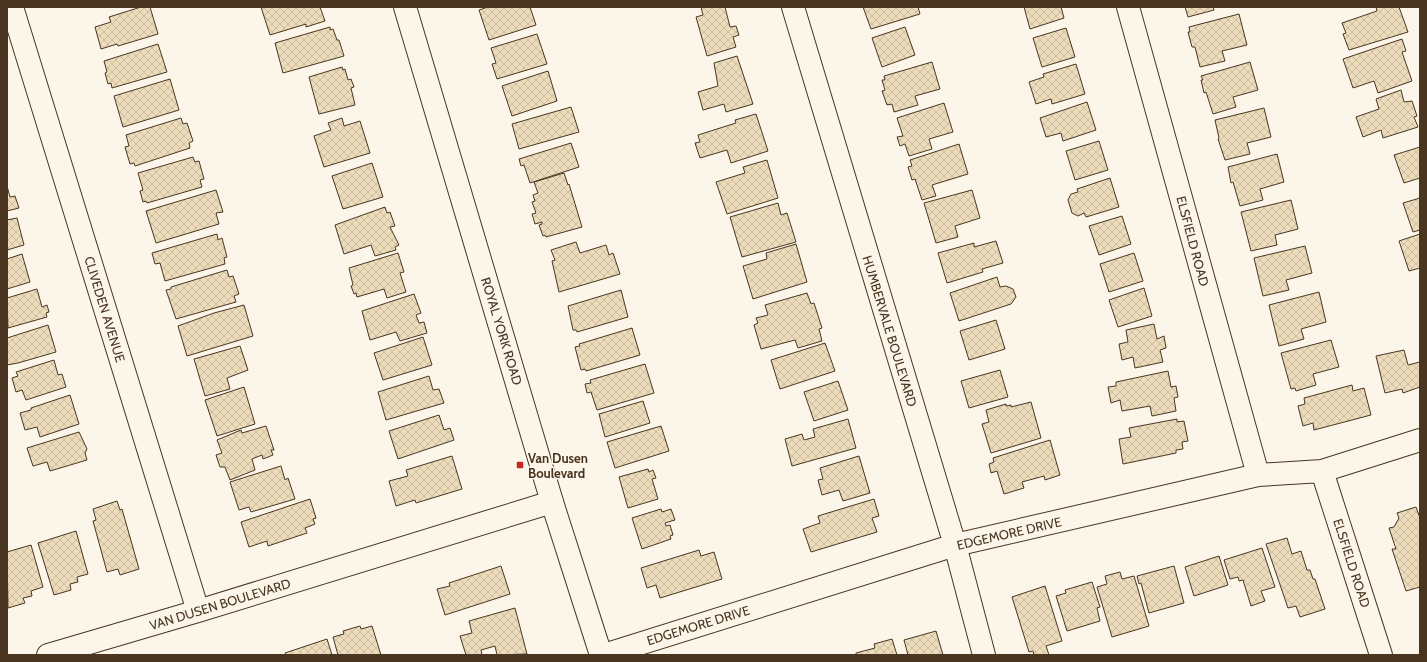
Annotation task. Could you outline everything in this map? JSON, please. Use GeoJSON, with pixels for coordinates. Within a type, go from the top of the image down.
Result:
{"type":"FeatureCollection","features":[{"type":"Feature","properties":{"kind":"street","name":"CLIVEDEN AVENUE"},"geometry":{"type":"LineString","coordinates":[[12,7],[198,611]]}},
{"type":"Feature","properties":{"kind":"street","name":"ROYAL YORK ROAD"},"geometry":{"type":"LineString","coordinates":[[405,7],[552,502],[601,655]]}},
{"type":"Feature","properties":{"kind":"street","name":"HUMBERVALE BOULEVARD"},"geometry":{"type":"LineString","coordinates":[[793,7],[955,545],[984,655]]}},
{"type":"Feature","properties":{"kind":"street","name":"ELSFIELD ROAD"},"geometry":{"type":"LineString","coordinates":[[1128,7],[1258,475]]}},
{"type":"Feature","properties":{"kind":"street","name":"EDGEMORE DRIVE"},"geometry":{"type":"LineString","coordinates":[[604,655],[955,545],[1258,475],[1322,471],[1420,440]]}},
{"type":"Feature","properties":{"kind":"street","name":"ELSFIELD ROAD"},"geometry":{"type":"LineString","coordinates":[[1322,471],[1381,655]]}},
{"type":"Feature","properties":{"kind":"street","name":"VAN DUSEN BOULEVARD"},"geometry":{"type":"LineString","coordinates":[[48,655],[198,611],[552,502]]}},
{"type":"Feature","properties":{"kind":"building"},"geometry":{"type":"Polygon","coordinates":[[[141,7],[150,7],[158,34],[118,46],[117,44],[101,49],[95,27],[111,22],[109,17],[141,7]]]}},
{"type":"Feature","properties":{"kind":"building"},"geometry":{"type":"Polygon","coordinates":[[[261,7],[320,7],[325,21],[306,27],[306,24],[270,35],[261,7]]]}},
{"type":"Feature","properties":{"kind":"building"},"geometry":{"type":"Polygon","coordinates":[[[488,7],[530,7],[536,25],[489,40],[479,10],[488,7]]]}},
{"type":"Feature","properties":{"kind":"building"},"geometry":{"type":"Polygon","coordinates":[[[701,7],[725,7],[730,27],[736,26],[739,35],[733,37],[736,47],[707,56],[696,17],[703,15],[701,7]]]}},
{"type":"Feature","properties":{"kind":"building"},"geometry":{"type":"Polygon","coordinates":[[[863,7],[918,7],[920,14],[871,29],[863,7]]]}},
{"type":"Feature","properties":{"kind":"building"},"geometry":{"type":"Polygon","coordinates":[[[1024,7],[1061,7],[1064,18],[1030,29],[1024,7]]]}},
{"type":"Feature","properties":{"kind":"building"},"geometry":{"type":"Polygon","coordinates":[[[1185,7],[1213,7],[1214,10],[1188,17],[1185,7]]]}},
{"type":"Feature","properties":{"kind":"building"},"geometry":{"type":"Polygon","coordinates":[[[1376,7],[1399,7],[1408,32],[1349,50],[1343,34],[1346,33],[1342,23],[1377,11],[1376,7]]]}},
{"type":"Feature","properties":{"kind":"building"},"geometry":{"type":"Polygon","coordinates":[[[1239,14],[1247,45],[1222,51],[1225,61],[1200,67],[1195,47],[1192,47],[1188,32],[1190,32],[1189,27],[1239,14]]]}},
{"type":"Feature","properties":{"kind":"building"},"geometry":{"type":"Polygon","coordinates":[[[330,27],[330,30],[333,29],[337,40],[339,40],[344,56],[283,73],[275,43],[330,27]]]}},
{"type":"Feature","properties":{"kind":"building"},"geometry":{"type":"Polygon","coordinates":[[[905,27],[915,55],[882,67],[872,38],[905,27]]]}},
{"type":"Feature","properties":{"kind":"building"},"geometry":{"type":"Polygon","coordinates":[[[1066,28],[1075,57],[1042,67],[1033,38],[1066,28]]]}},
{"type":"Feature","properties":{"kind":"building"},"geometry":{"type":"Polygon","coordinates":[[[537,34],[547,64],[497,79],[492,64],[496,63],[491,48],[537,34]]]}},
{"type":"Feature","properties":{"kind":"building"},"geometry":{"type":"Polygon","coordinates":[[[1402,39],[1406,51],[1402,52],[1412,81],[1378,93],[1374,81],[1353,88],[1343,59],[1402,39]]]}},
{"type":"Feature","properties":{"kind":"building"},"geometry":{"type":"Polygon","coordinates":[[[158,44],[167,72],[112,88],[111,83],[108,84],[104,61],[158,44]]]}},
{"type":"Feature","properties":{"kind":"building"},"geometry":{"type":"Polygon","coordinates":[[[737,56],[753,104],[726,112],[724,104],[703,110],[698,92],[718,86],[714,63],[737,56]]]}},
{"type":"Feature","properties":{"kind":"building"},"geometry":{"type":"Polygon","coordinates":[[[932,62],[940,89],[915,96],[918,105],[894,112],[892,104],[887,105],[882,91],[885,90],[882,80],[885,80],[884,76],[932,62]]]}},
{"type":"Feature","properties":{"kind":"building"},"geometry":{"type":"Polygon","coordinates":[[[1250,62],[1258,90],[1233,97],[1236,107],[1213,114],[1206,92],[1204,93],[1201,80],[1203,80],[1201,76],[1250,62]]]}},
{"type":"Feature","properties":{"kind":"building"},"geometry":{"type":"Polygon","coordinates":[[[1076,64],[1085,94],[1052,104],[1051,99],[1036,104],[1029,82],[1044,77],[1043,74],[1076,64]]]}},
{"type":"Feature","properties":{"kind":"building"},"geometry":{"type":"Polygon","coordinates":[[[342,67],[343,70],[345,69],[348,80],[351,79],[354,87],[351,88],[355,105],[319,114],[309,77],[342,67]]]}},
{"type":"Feature","properties":{"kind":"building"},"geometry":{"type":"Polygon","coordinates":[[[548,71],[557,101],[512,116],[502,86],[548,71]]]}},
{"type":"Feature","properties":{"kind":"building"},"geometry":{"type":"Polygon","coordinates":[[[170,79],[179,110],[123,127],[114,96],[170,79]]]}},
{"type":"Feature","properties":{"kind":"building"},"geometry":{"type":"Polygon","coordinates":[[[1401,90],[1404,102],[1412,101],[1417,116],[1414,117],[1418,127],[1383,138],[1381,130],[1363,137],[1356,117],[1379,109],[1376,99],[1401,90]]]}},
{"type":"Feature","properties":{"kind":"building"},"geometry":{"type":"Polygon","coordinates":[[[1087,102],[1096,130],[1063,141],[1061,133],[1046,137],[1040,118],[1087,102]]]}},
{"type":"Feature","properties":{"kind":"building"},"geometry":{"type":"Polygon","coordinates":[[[944,103],[953,132],[929,139],[932,149],[909,156],[905,144],[900,146],[897,137],[903,136],[897,118],[944,103]]]}},
{"type":"Feature","properties":{"kind":"building"},"geometry":{"type":"Polygon","coordinates":[[[571,107],[579,132],[519,149],[512,124],[571,107]]]}},
{"type":"Feature","properties":{"kind":"building"},"geometry":{"type":"Polygon","coordinates":[[[1264,108],[1271,137],[1247,143],[1250,154],[1225,160],[1218,139],[1215,120],[1264,108]]]}},
{"type":"Feature","properties":{"kind":"building"},"geometry":{"type":"Polygon","coordinates":[[[756,114],[768,151],[731,163],[727,150],[700,158],[695,143],[700,142],[698,135],[736,123],[735,120],[756,114]]]}},
{"type":"Feature","properties":{"kind":"building"},"geometry":{"type":"Polygon","coordinates":[[[181,118],[183,124],[187,123],[193,141],[189,143],[190,148],[135,166],[134,163],[130,164],[125,147],[129,146],[126,135],[181,118]]]}},
{"type":"Feature","properties":{"kind":"building"},"geometry":{"type":"Polygon","coordinates":[[[342,118],[344,126],[360,121],[370,153],[324,167],[314,136],[331,130],[328,123],[342,118]]]}},
{"type":"Feature","properties":{"kind":"building"},"geometry":{"type":"Polygon","coordinates":[[[1099,141],[1108,170],[1075,180],[1066,151],[1099,141]]]}},
{"type":"Feature","properties":{"kind":"building"},"geometry":{"type":"Polygon","coordinates":[[[571,143],[579,167],[530,183],[524,165],[521,166],[519,159],[571,143]]]}},
{"type":"Feature","properties":{"kind":"building"},"geometry":{"type":"Polygon","coordinates":[[[959,144],[968,174],[932,185],[936,196],[922,200],[915,179],[912,180],[908,167],[912,166],[910,160],[959,144]]]}},
{"type":"Feature","properties":{"kind":"building"},"geometry":{"type":"Polygon","coordinates":[[[1420,147],[1420,178],[1404,183],[1394,155],[1420,147]]]}},
{"type":"Feature","properties":{"kind":"building"},"geometry":{"type":"Polygon","coordinates":[[[1277,154],[1284,182],[1260,189],[1263,200],[1240,206],[1233,182],[1231,183],[1228,167],[1277,154]]]}},
{"type":"Feature","properties":{"kind":"building"},"geometry":{"type":"Polygon","coordinates":[[[193,157],[195,162],[199,161],[204,179],[200,180],[202,187],[147,203],[146,201],[143,202],[140,191],[143,190],[138,173],[193,157]]]}},
{"type":"Feature","properties":{"kind":"building"},"geometry":{"type":"Polygon","coordinates":[[[767,160],[778,198],[727,214],[716,182],[745,173],[743,167],[767,160]]]}},
{"type":"Feature","properties":{"kind":"building"},"geometry":{"type":"Polygon","coordinates":[[[372,163],[383,197],[343,209],[332,176],[372,163]]]}},
{"type":"Feature","properties":{"kind":"building"},"geometry":{"type":"Polygon","coordinates":[[[564,173],[568,185],[569,184],[582,227],[546,237],[545,235],[543,236],[539,225],[542,224],[542,222],[535,224],[532,214],[536,213],[532,202],[535,201],[533,195],[538,193],[534,182],[564,173]]]}},
{"type":"Feature","properties":{"kind":"building"},"geometry":{"type":"Polygon","coordinates":[[[1110,178],[1119,207],[1086,217],[1084,213],[1078,216],[1072,213],[1068,200],[1071,194],[1078,192],[1077,189],[1110,178]]]}},
{"type":"Feature","properties":{"kind":"building"},"geometry":{"type":"Polygon","coordinates":[[[7,186],[10,197],[15,196],[19,208],[7,211],[7,186]]]}},
{"type":"Feature","properties":{"kind":"building"},"geometry":{"type":"Polygon","coordinates":[[[216,190],[223,212],[216,213],[219,224],[156,243],[146,211],[216,190]]]}},
{"type":"Feature","properties":{"kind":"building"},"geometry":{"type":"Polygon","coordinates":[[[972,190],[980,218],[955,226],[958,237],[936,243],[924,203],[972,190]]]}},
{"type":"Feature","properties":{"kind":"building"},"geometry":{"type":"Polygon","coordinates":[[[1420,198],[1420,230],[1413,232],[1403,203],[1420,198]]]}},
{"type":"Feature","properties":{"kind":"building"},"geometry":{"type":"Polygon","coordinates":[[[1291,200],[1298,229],[1275,235],[1277,245],[1251,251],[1241,212],[1291,200]]]}},
{"type":"Feature","properties":{"kind":"building"},"geometry":{"type":"Polygon","coordinates":[[[778,203],[781,215],[787,213],[796,242],[742,257],[730,217],[778,203]]]}},
{"type":"Feature","properties":{"kind":"building"},"geometry":{"type":"Polygon","coordinates":[[[385,207],[387,213],[390,212],[395,226],[390,227],[399,245],[395,247],[396,250],[375,256],[371,245],[344,254],[335,225],[385,207]]]}},
{"type":"Feature","properties":{"kind":"building"},"geometry":{"type":"Polygon","coordinates":[[[1122,216],[1131,244],[1099,255],[1089,226],[1122,216]]]}},
{"type":"Feature","properties":{"kind":"building"},"geometry":{"type":"Polygon","coordinates":[[[17,218],[24,245],[7,250],[7,220],[17,218]]]}},
{"type":"Feature","properties":{"kind":"building"},"geometry":{"type":"Polygon","coordinates":[[[217,234],[218,240],[222,238],[227,257],[224,258],[225,264],[165,281],[160,263],[155,264],[152,253],[217,234]]]}},
{"type":"Feature","properties":{"kind":"building"},"geometry":{"type":"Polygon","coordinates":[[[1420,234],[1420,268],[1409,271],[1399,241],[1420,234]]]}},
{"type":"Feature","properties":{"kind":"building"},"geometry":{"type":"Polygon","coordinates":[[[996,241],[1003,263],[982,269],[983,272],[947,283],[938,253],[974,243],[974,247],[996,241]]]}},
{"type":"Feature","properties":{"kind":"building"},"geometry":{"type":"Polygon","coordinates":[[[576,242],[580,253],[606,245],[609,255],[613,253],[620,274],[559,292],[552,261],[555,260],[551,250],[576,242]]]}},
{"type":"Feature","properties":{"kind":"building"},"geometry":{"type":"Polygon","coordinates":[[[796,244],[807,282],[753,299],[743,266],[767,259],[766,253],[796,244]]]}},
{"type":"Feature","properties":{"kind":"building"},"geometry":{"type":"Polygon","coordinates":[[[1305,246],[1312,273],[1286,280],[1289,290],[1263,296],[1254,258],[1305,246]]]}},
{"type":"Feature","properties":{"kind":"building"},"geometry":{"type":"Polygon","coordinates":[[[398,253],[404,272],[400,273],[406,292],[387,298],[384,289],[357,297],[356,293],[354,294],[351,286],[353,285],[349,268],[398,253]]]}},
{"type":"Feature","properties":{"kind":"building"},"geometry":{"type":"Polygon","coordinates":[[[1134,253],[1143,281],[1109,292],[1100,264],[1134,253]]]}},
{"type":"Feature","properties":{"kind":"building"},"geometry":{"type":"Polygon","coordinates":[[[22,254],[30,282],[7,289],[7,259],[22,254]]]}},
{"type":"Feature","properties":{"kind":"building"},"geometry":{"type":"Polygon","coordinates":[[[227,270],[229,277],[233,276],[239,294],[234,296],[236,302],[176,319],[166,290],[171,289],[171,287],[227,270]]]}},
{"type":"Feature","properties":{"kind":"building"},"geometry":{"type":"Polygon","coordinates":[[[997,277],[1000,287],[1006,286],[1013,289],[1016,297],[1011,304],[959,321],[950,293],[997,277]]]}},
{"type":"Feature","properties":{"kind":"building"},"geometry":{"type":"Polygon","coordinates":[[[1144,288],[1152,316],[1118,327],[1109,300],[1144,288]]]}},
{"type":"Feature","properties":{"kind":"building"},"geometry":{"type":"Polygon","coordinates":[[[37,289],[42,307],[47,305],[49,312],[46,313],[47,317],[8,328],[7,298],[37,289]]]}},
{"type":"Feature","properties":{"kind":"building"},"geometry":{"type":"Polygon","coordinates":[[[621,290],[628,317],[577,332],[576,330],[573,330],[568,306],[621,290]]]}},
{"type":"Feature","properties":{"kind":"building"},"geometry":{"type":"Polygon","coordinates":[[[1319,292],[1326,322],[1301,329],[1304,339],[1279,346],[1269,305],[1319,292]]]}},
{"type":"Feature","properties":{"kind":"building"},"geometry":{"type":"Polygon","coordinates":[[[807,293],[811,304],[814,303],[822,328],[819,329],[822,341],[798,348],[795,340],[761,349],[754,325],[758,323],[756,318],[768,315],[765,305],[807,293]]]}},
{"type":"Feature","properties":{"kind":"building"},"geometry":{"type":"Polygon","coordinates":[[[414,294],[421,313],[416,315],[419,323],[424,322],[427,333],[400,341],[396,332],[370,340],[362,311],[414,294]]]}},
{"type":"Feature","properties":{"kind":"building"},"geometry":{"type":"Polygon","coordinates":[[[244,305],[253,336],[187,356],[178,326],[214,313],[244,305]]]}},
{"type":"Feature","properties":{"kind":"building"},"geometry":{"type":"Polygon","coordinates":[[[996,320],[1005,349],[969,360],[960,331],[996,320]]]}},
{"type":"Feature","properties":{"kind":"building"},"geometry":{"type":"Polygon","coordinates":[[[1154,324],[1157,339],[1164,336],[1166,348],[1160,350],[1163,362],[1135,368],[1133,357],[1122,360],[1119,344],[1128,342],[1126,330],[1154,324]]]}},
{"type":"Feature","properties":{"kind":"building"},"geometry":{"type":"Polygon","coordinates":[[[48,325],[56,352],[7,365],[7,338],[48,325]]]}},
{"type":"Feature","properties":{"kind":"building"},"geometry":{"type":"Polygon","coordinates":[[[632,328],[640,355],[586,371],[585,369],[581,370],[575,347],[580,346],[579,344],[632,328]]]}},
{"type":"Feature","properties":{"kind":"building"},"geometry":{"type":"Polygon","coordinates":[[[423,337],[432,365],[383,380],[374,353],[423,337]]]}},
{"type":"Feature","properties":{"kind":"building"},"geometry":{"type":"Polygon","coordinates":[[[1331,340],[1339,367],[1313,374],[1316,385],[1296,391],[1295,388],[1291,389],[1281,353],[1331,340]]]}},
{"type":"Feature","properties":{"kind":"building"},"geometry":{"type":"Polygon","coordinates":[[[825,343],[835,371],[780,389],[771,360],[825,343]]]}},
{"type":"Feature","properties":{"kind":"building"},"geometry":{"type":"Polygon","coordinates":[[[240,346],[248,370],[227,378],[230,389],[205,396],[194,359],[240,346]]]}},
{"type":"Feature","properties":{"kind":"building"},"geometry":{"type":"Polygon","coordinates":[[[1404,350],[1408,365],[1420,362],[1420,387],[1403,393],[1402,389],[1385,393],[1376,356],[1404,350]]]}},
{"type":"Feature","properties":{"kind":"building"},"geometry":{"type":"Polygon","coordinates":[[[54,360],[58,375],[62,374],[66,387],[26,400],[22,390],[16,392],[12,378],[18,376],[16,372],[54,360]]]}},
{"type":"Feature","properties":{"kind":"building"},"geometry":{"type":"Polygon","coordinates":[[[645,364],[654,393],[597,410],[591,392],[587,393],[585,384],[591,383],[590,380],[645,364]]]}},
{"type":"Feature","properties":{"kind":"building"},"geometry":{"type":"Polygon","coordinates":[[[1000,370],[1008,397],[969,408],[961,381],[1000,370]]]}},
{"type":"Feature","properties":{"kind":"building"},"geometry":{"type":"Polygon","coordinates":[[[1168,371],[1171,387],[1176,386],[1178,397],[1174,398],[1176,411],[1152,416],[1150,406],[1122,411],[1120,400],[1111,403],[1108,387],[1116,386],[1116,382],[1168,371]]]}},
{"type":"Feature","properties":{"kind":"building"},"geometry":{"type":"Polygon","coordinates":[[[429,376],[433,390],[439,389],[444,403],[386,420],[378,392],[429,376]]]}},
{"type":"Feature","properties":{"kind":"building"},"geometry":{"type":"Polygon","coordinates":[[[838,381],[848,410],[814,421],[804,392],[838,381]]]}},
{"type":"Feature","properties":{"kind":"building"},"geometry":{"type":"Polygon","coordinates":[[[1352,385],[1353,391],[1364,388],[1371,415],[1314,430],[1313,423],[1303,426],[1298,406],[1305,404],[1304,398],[1352,385]]]}},
{"type":"Feature","properties":{"kind":"building"},"geometry":{"type":"Polygon","coordinates":[[[244,387],[255,424],[217,436],[205,400],[244,387]]]}},
{"type":"Feature","properties":{"kind":"building"},"geometry":{"type":"Polygon","coordinates":[[[70,395],[79,424],[40,437],[37,427],[25,430],[20,413],[70,395]]]}},
{"type":"Feature","properties":{"kind":"building"},"geometry":{"type":"Polygon","coordinates":[[[643,401],[650,423],[605,437],[599,414],[643,401]]]}},
{"type":"Feature","properties":{"kind":"building"},"geometry":{"type":"Polygon","coordinates":[[[1031,402],[1041,438],[991,453],[982,424],[989,422],[986,410],[1006,404],[1006,406],[1011,405],[1011,407],[1031,402]]]}},
{"type":"Feature","properties":{"kind":"building"},"geometry":{"type":"Polygon","coordinates":[[[439,415],[444,430],[450,428],[454,440],[398,459],[389,431],[439,415]]]}},
{"type":"Feature","properties":{"kind":"building"},"geometry":{"type":"Polygon","coordinates":[[[848,419],[856,448],[792,466],[785,439],[802,434],[804,440],[815,437],[813,429],[848,419]]]}},
{"type":"Feature","properties":{"kind":"building"},"geometry":{"type":"Polygon","coordinates":[[[1177,419],[1177,422],[1184,421],[1188,441],[1182,442],[1183,449],[1176,450],[1176,453],[1123,464],[1119,439],[1131,437],[1129,428],[1177,419]]]}},
{"type":"Feature","properties":{"kind":"building"},"geometry":{"type":"Polygon","coordinates":[[[266,426],[274,450],[271,450],[273,455],[263,459],[262,455],[252,459],[255,470],[230,480],[225,467],[220,467],[216,455],[222,453],[217,440],[241,430],[242,433],[266,426]]]}},
{"type":"Feature","properties":{"kind":"building"},"geometry":{"type":"Polygon","coordinates":[[[661,426],[669,451],[615,468],[607,442],[661,426]]]}},
{"type":"Feature","properties":{"kind":"building"},"geometry":{"type":"Polygon","coordinates":[[[79,432],[87,449],[85,453],[87,460],[50,471],[47,462],[33,466],[27,448],[79,432]]]}},
{"type":"Feature","properties":{"kind":"building"},"geometry":{"type":"Polygon","coordinates":[[[1050,440],[1060,475],[1045,480],[1044,476],[1022,482],[1024,488],[1004,494],[997,471],[991,473],[989,464],[994,462],[993,458],[1050,440]]]}},
{"type":"Feature","properties":{"kind":"building"},"geometry":{"type":"Polygon","coordinates":[[[452,456],[462,489],[416,503],[415,500],[396,506],[389,481],[408,476],[406,470],[452,456]]]}},
{"type":"Feature","properties":{"kind":"building"},"geometry":{"type":"Polygon","coordinates":[[[859,456],[870,493],[843,501],[839,490],[822,495],[818,480],[823,479],[820,468],[859,456]]]}},
{"type":"Feature","properties":{"kind":"building"},"geometry":{"type":"Polygon","coordinates":[[[281,466],[285,480],[288,478],[295,499],[251,512],[249,507],[239,510],[230,482],[281,466]]]}},
{"type":"Feature","properties":{"kind":"building"},"geometry":{"type":"Polygon","coordinates":[[[648,469],[649,472],[653,470],[656,478],[652,479],[658,499],[628,508],[619,477],[648,469]]]}},
{"type":"Feature","properties":{"kind":"building"},"geometry":{"type":"Polygon","coordinates":[[[310,499],[316,518],[313,519],[315,524],[305,528],[307,533],[268,546],[267,541],[249,547],[241,522],[310,499]]]}},
{"type":"Feature","properties":{"kind":"building"},"geometry":{"type":"Polygon","coordinates":[[[874,499],[879,516],[872,518],[877,532],[811,552],[803,529],[820,523],[818,516],[874,499]]]}},
{"type":"Feature","properties":{"kind":"building"},"geometry":{"type":"Polygon","coordinates":[[[117,501],[120,510],[122,509],[139,569],[120,575],[118,569],[107,572],[93,521],[96,520],[93,509],[117,501]]]}},
{"type":"Feature","properties":{"kind":"building"},"geometry":{"type":"Polygon","coordinates":[[[1416,507],[1420,518],[1420,587],[1406,591],[1392,549],[1396,549],[1389,528],[1394,527],[1399,518],[1397,513],[1416,507]]]}},
{"type":"Feature","properties":{"kind":"building"},"geometry":{"type":"Polygon","coordinates":[[[661,509],[662,512],[671,509],[675,520],[665,523],[666,526],[670,525],[673,535],[670,536],[671,539],[642,549],[632,518],[661,509]]]}},
{"type":"Feature","properties":{"kind":"building"},"geometry":{"type":"Polygon","coordinates":[[[76,531],[88,574],[77,577],[78,582],[70,584],[71,590],[54,595],[38,543],[76,531]]]}},
{"type":"Feature","properties":{"kind":"building"},"geometry":{"type":"Polygon","coordinates":[[[1287,538],[1292,554],[1301,551],[1307,570],[1310,570],[1313,579],[1315,579],[1325,609],[1300,617],[1296,606],[1288,608],[1266,544],[1287,538]]]}},
{"type":"Feature","properties":{"kind":"building"},"geometry":{"type":"Polygon","coordinates":[[[31,545],[43,587],[31,591],[32,596],[23,598],[25,603],[8,608],[7,552],[31,545]]]}},
{"type":"Feature","properties":{"kind":"building"},"geometry":{"type":"Polygon","coordinates":[[[1262,548],[1275,587],[1261,591],[1265,601],[1251,606],[1243,580],[1239,581],[1238,577],[1230,579],[1224,560],[1262,548]]]}},
{"type":"Feature","properties":{"kind":"building"},"geometry":{"type":"Polygon","coordinates":[[[699,550],[701,556],[714,552],[722,579],[660,598],[656,585],[647,588],[641,568],[699,550]]]}},
{"type":"Feature","properties":{"kind":"building"},"geometry":{"type":"Polygon","coordinates":[[[1219,556],[1228,585],[1194,596],[1185,567],[1219,556]]]}},
{"type":"Feature","properties":{"kind":"building"},"geometry":{"type":"Polygon","coordinates":[[[501,566],[510,594],[445,615],[437,589],[450,586],[449,583],[501,566]]]}},
{"type":"Feature","properties":{"kind":"building"},"geometry":{"type":"Polygon","coordinates":[[[1174,566],[1184,603],[1149,613],[1141,583],[1139,584],[1137,576],[1174,566]]]}},
{"type":"Feature","properties":{"kind":"building"},"geometry":{"type":"Polygon","coordinates":[[[1120,572],[1122,579],[1134,576],[1149,626],[1112,637],[1097,587],[1107,584],[1105,576],[1120,572]]]}},
{"type":"Feature","properties":{"kind":"building"},"geometry":{"type":"Polygon","coordinates":[[[1092,582],[1100,607],[1097,608],[1100,621],[1067,631],[1056,596],[1066,593],[1065,590],[1092,582]]]}},
{"type":"Feature","properties":{"kind":"building"},"geometry":{"type":"Polygon","coordinates":[[[1045,586],[1062,641],[1046,646],[1049,655],[1034,655],[1033,651],[1029,652],[1012,597],[1045,586]]]}},
{"type":"Feature","properties":{"kind":"building"},"geometry":{"type":"Polygon","coordinates":[[[515,608],[527,654],[497,655],[495,646],[481,650],[482,655],[466,655],[460,636],[472,633],[469,621],[515,608]]]}},
{"type":"Feature","properties":{"kind":"building"},"geometry":{"type":"Polygon","coordinates":[[[360,626],[361,629],[372,626],[381,655],[338,655],[333,637],[344,634],[343,631],[360,626]]]}},
{"type":"Feature","properties":{"kind":"building"},"geometry":{"type":"Polygon","coordinates":[[[936,631],[943,655],[908,655],[904,640],[936,631]]]}},
{"type":"Feature","properties":{"kind":"building"},"geometry":{"type":"Polygon","coordinates":[[[327,639],[332,655],[286,655],[285,653],[327,639]]]}},
{"type":"Feature","properties":{"kind":"building"},"geometry":{"type":"Polygon","coordinates":[[[892,639],[897,655],[856,655],[856,653],[875,648],[874,644],[892,639]]]}},
{"type":"Feature","properties":{"kind":"place","name":"Van Dusen Boulevard"},"geometry":{"type":"Point","coordinates":[520,465]}}]}
